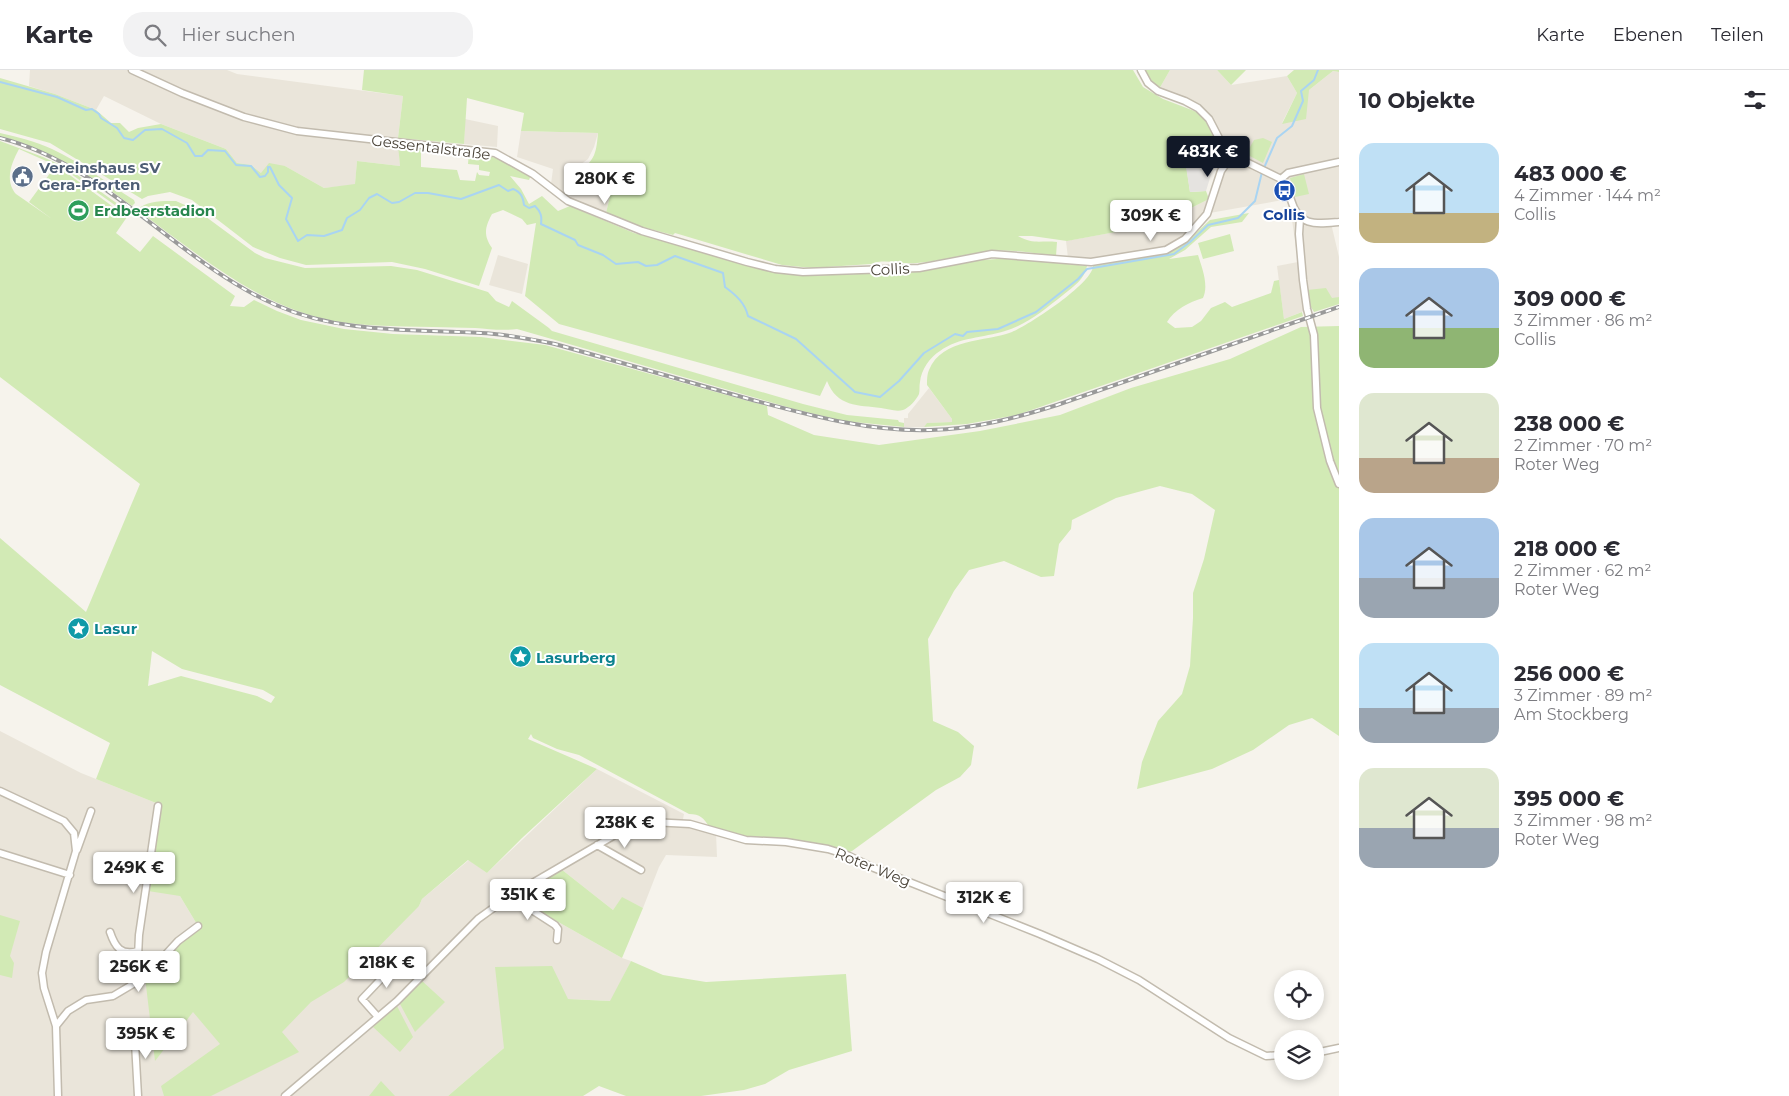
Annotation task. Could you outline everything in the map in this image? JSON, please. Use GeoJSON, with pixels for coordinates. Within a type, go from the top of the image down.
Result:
{"type":"FeatureCollection","features":[{"type":"Feature","properties":{"kind":"street","name":"Gessentalstraße"},"geometry":{"type":"LineString","coordinates":[[132,70],[182,93],[244,117],[297,131],[494,153],[533,174],[568,201],[642,231],[747,262]]}},
{"type":"Feature","properties":{"kind":"street"},"geometry":{"type":"LineString","coordinates":[[1141,70],[1148,83],[1158,91],[1198,108],[1209,119],[1224,146],[1232,155],[1286,183],[1291,201],[1300,218],[1299,234],[1303,280],[1307,309],[1314,335],[1317,408],[1330,461],[1339,484]]}},
{"type":"Feature","properties":{"kind":"street","name":"Collis"},"geometry":{"type":"LineString","coordinates":[[747,262],[803,272],[830,272],[919,268],[992,254],[1091,262],[1166,250],[1185,239],[1207,214],[1221,171],[1232,155]]}},
{"type":"Feature","properties":{"kind":"street"},"geometry":{"type":"LineString","coordinates":[[1281,179],[1288,173],[1339,162]]}},
{"type":"Feature","properties":{"kind":"street"},"geometry":{"type":"LineString","coordinates":[[1300,218],[1316,224],[1339,222]]}},
{"type":"Feature","properties":{"kind":"street"},"geometry":{"type":"LineString","coordinates":[[0,791],[64,821],[74,833],[76,851]]}},
{"type":"Feature","properties":{"kind":"street"},"geometry":{"type":"LineString","coordinates":[[131,985],[138,951],[158,806]]}},
{"type":"Feature","properties":{"kind":"street"},"geometry":{"type":"LineString","coordinates":[[58,1096],[56,1026],[44,988],[42,973],[46,952],[76,851],[91,811]]}},
{"type":"Feature","properties":{"kind":"street","name":"Roter Weg"},"geometry":{"type":"LineString","coordinates":[[285,1096],[397,1001],[478,919],[510,896],[632,825],[652,822],[690,824],[746,840],[786,842],[828,849],[847,855],[874,868],[1098,959],[1139,980],[1229,1038],[1266,1056],[1274,1056]]}},
{"type":"Feature","properties":{"kind":"street"},"geometry":{"type":"LineString","coordinates":[[598,845],[641,870]]}},
{"type":"Feature","properties":{"kind":"street"},"geometry":{"type":"LineString","coordinates":[[0,853],[70,875]]}},
{"type":"Feature","properties":{"kind":"street"},"geometry":{"type":"LineString","coordinates":[[510,896],[555,925],[558,929],[557,940]]}},
{"type":"Feature","properties":{"kind":"street"},"geometry":{"type":"LineString","coordinates":[[56,1026],[68,1011],[86,1000],[113,996],[145,977],[178,941],[198,926]]}},
{"type":"Feature","properties":{"kind":"street"},"geometry":{"type":"LineString","coordinates":[[110,932],[116,948],[120,951],[127,953],[138,951]]}},
{"type":"Feature","properties":{"kind":"street"},"geometry":{"type":"LineString","coordinates":[[378,1017],[362,999],[400,960]]}},
{"type":"Feature","properties":{"kind":"street"},"geometry":{"type":"LineString","coordinates":[[134,1025],[138,1096]]}},
{"type":"Feature","properties":{"kind":"street"},"geometry":{"type":"LineString","coordinates":[[1324,1051],[1339,1048]]}},
{"type":"Feature","properties":{"kind":"shaded area"},"geometry":{"type":"Polygon","coordinates":[[[30,70],[227,70],[237,74],[403,96],[398,138],[400,166],[357,161],[355,185],[324,188],[285,166],[261,173],[251,165],[237,163],[226,149],[161,124],[104,96],[96,110],[29,86],[30,70]]]}},
{"type":"Feature","properties":{"kind":"shaded area"},"geometry":{"type":"Polygon","coordinates":[[[1170,70],[1217,70],[1231,85],[1287,76],[1297,93],[1282,123],[1309,90],[1333,71],[1339,72],[1339,217],[1330,219],[1339,257],[1339,297],[1284,319],[1277,266],[1298,262],[1289,199],[1204,214],[1183,238],[1164,248],[1098,259],[1068,258],[1066,241],[1159,224],[1209,199],[1216,200],[1224,169],[1233,152],[1226,145],[1208,112],[1186,99],[1158,91],[1170,70]]]}},
{"type":"Feature","properties":{"kind":"shaded area"},"geometry":{"type":"Polygon","coordinates":[[[465,119],[498,126],[497,147],[464,144],[465,119]]]}},
{"type":"Feature","properties":{"kind":"shaded area"},"geometry":{"type":"Polygon","coordinates":[[[521,131],[598,133],[588,159],[573,170],[580,178],[612,188],[606,213],[567,197],[551,184],[553,169],[517,157],[521,131]]]}},
{"type":"Feature","properties":{"kind":"shaded area"},"geometry":{"type":"Polygon","coordinates":[[[1186,167],[1213,168],[1206,191],[1190,192],[1186,167]]]}},
{"type":"Feature","properties":{"kind":"shaded area"},"geometry":{"type":"Polygon","coordinates":[[[498,255],[528,264],[522,294],[489,285],[498,255]]]}},
{"type":"Feature","properties":{"kind":"shaded area"},"geometry":{"type":"Polygon","coordinates":[[[929,388],[952,419],[952,422],[928,423],[924,427],[904,427],[904,418],[908,418],[908,414],[929,388]]]}},
{"type":"Feature","properties":{"kind":"shaded area"},"geometry":{"type":"Polygon","coordinates":[[[0,731],[81,773],[161,805],[180,896],[198,926],[193,1012],[419,906],[422,899],[469,860],[487,873],[597,769],[684,814],[682,824],[716,833],[717,857],[666,855],[659,867],[643,908],[622,898],[613,910],[561,869],[514,897],[622,958],[631,961],[611,1001],[568,999],[504,1048],[448,1096],[0,1096],[0,731]]]}},
{"type":"Feature","properties":{"kind":"green space"},"geometry":{"type":"Polygon","coordinates":[[[364,70],[1133,70],[1143,87],[1163,99],[1197,112],[1207,121],[1225,152],[1218,164],[1186,164],[1190,192],[1206,191],[1209,199],[1159,224],[1067,241],[1018,236],[1033,241],[1057,242],[1056,256],[998,251],[981,252],[917,263],[876,262],[871,264],[812,268],[782,265],[675,233],[673,235],[642,227],[606,213],[612,188],[580,178],[577,175],[593,157],[598,133],[521,131],[524,113],[467,98],[464,144],[398,138],[403,96],[362,90],[364,70]]]}},
{"type":"Feature","properties":{"kind":"green space"},"geometry":{"type":"Polygon","coordinates":[[[1141,70],[1170,70],[1158,91],[1141,70]]]}},
{"type":"Feature","properties":{"kind":"green space"},"geometry":{"type":"Polygon","coordinates":[[[1217,70],[1246,70],[1231,85],[1217,70]]]}},
{"type":"Feature","properties":{"kind":"green space"},"geometry":{"type":"Polygon","coordinates":[[[1294,70],[1339,70],[1339,72],[1333,71],[1309,90],[1306,119],[1282,124],[1297,93],[1287,76],[1294,70]]]}},
{"type":"Feature","properties":{"kind":"green space"},"geometry":{"type":"Polygon","coordinates":[[[0,78],[55,94],[96,110],[111,123],[120,123],[129,132],[138,128],[161,124],[226,149],[237,163],[251,165],[261,173],[269,163],[285,166],[324,188],[355,184],[357,161],[400,166],[398,145],[421,147],[421,167],[457,170],[460,180],[475,181],[477,172],[479,175],[489,176],[490,172],[479,170],[479,165],[468,164],[469,152],[501,159],[531,175],[529,180],[510,176],[521,189],[529,204],[542,196],[558,211],[570,206],[634,233],[779,272],[802,276],[913,272],[970,261],[1010,258],[1087,266],[1084,275],[1075,286],[1029,320],[1005,331],[955,343],[936,354],[922,373],[918,396],[905,409],[895,411],[856,405],[836,396],[827,381],[820,396],[559,324],[525,296],[536,223],[527,225],[522,219],[503,210],[492,214],[488,223],[486,235],[492,248],[479,286],[425,269],[392,262],[306,265],[280,258],[253,247],[192,200],[170,192],[142,199],[50,143],[0,129],[0,78]]]}},
{"type":"Feature","properties":{"kind":"green space"},"geometry":{"type":"Polygon","coordinates":[[[0,133],[39,144],[62,154],[134,200],[135,203],[132,206],[86,174],[36,148],[0,136],[0,133]]]}},
{"type":"Feature","properties":{"kind":"green space"},"geometry":{"type":"Polygon","coordinates":[[[1263,138],[1272,142],[1263,163],[1246,154],[1254,140],[1263,138]]]}},
{"type":"Feature","properties":{"kind":"green space"},"geometry":{"type":"Polygon","coordinates":[[[0,141],[69,169],[129,212],[126,213],[58,166],[127,217],[116,233],[140,252],[153,236],[235,296],[230,306],[244,307],[254,300],[301,320],[344,329],[393,334],[481,337],[545,345],[767,406],[768,415],[814,435],[879,445],[980,431],[1060,415],[1131,388],[1230,359],[1301,327],[1339,326],[1339,736],[1312,718],[1289,725],[1253,750],[1212,769],[1137,789],[1142,762],[1158,721],[1182,694],[1190,666],[1193,593],[1204,559],[1215,510],[1192,494],[1160,486],[1116,498],[1072,520],[1071,529],[1059,544],[1054,576],[1041,577],[1004,561],[969,570],[954,591],[928,639],[933,721],[958,732],[974,746],[971,765],[960,777],[936,790],[852,851],[847,853],[815,843],[745,838],[709,827],[699,816],[689,814],[579,755],[557,749],[533,738],[531,734],[528,739],[597,769],[487,873],[468,860],[422,899],[419,906],[344,982],[311,1002],[282,1032],[299,1052],[211,1096],[164,1096],[161,1086],[220,1044],[193,1012],[155,1061],[145,977],[198,926],[180,896],[148,891],[161,805],[96,779],[110,743],[0,685],[0,538],[86,612],[140,484],[0,377],[0,141]],[[19,149],[10,171],[12,189],[16,194],[52,219],[29,202],[56,165],[19,149]],[[152,651],[148,686],[181,676],[257,696],[271,703],[275,697],[263,690],[182,669],[152,651]]]}},
{"type":"Feature","properties":{"kind":"green space"},"geometry":{"type":"Polygon","coordinates":[[[1304,174],[1309,194],[1295,197],[1290,178],[1304,174]]]}},
{"type":"Feature","properties":{"kind":"green space"},"geometry":{"type":"Polygon","coordinates":[[[176,201],[198,211],[255,253],[265,258],[305,268],[391,266],[417,270],[488,292],[496,301],[509,307],[512,301],[552,331],[803,404],[847,415],[898,420],[904,423],[904,427],[844,421],[794,409],[517,329],[376,326],[334,321],[294,310],[246,287],[224,273],[137,210],[150,203],[176,201]]]}},
{"type":"Feature","properties":{"kind":"green space"},"geometry":{"type":"Polygon","coordinates":[[[1249,213],[1242,222],[1211,227],[1185,250],[1169,259],[1198,255],[1204,277],[1205,293],[1203,298],[1182,307],[1167,322],[1175,328],[1192,327],[1201,321],[1211,308],[1225,302],[1232,307],[1271,293],[1274,281],[1279,280],[1284,319],[1302,312],[1303,316],[1017,415],[967,424],[924,427],[927,423],[952,422],[952,419],[927,385],[929,370],[935,360],[944,352],[966,343],[1002,335],[1020,328],[1045,313],[1072,293],[1090,273],[1093,266],[1168,253],[1183,245],[1210,220],[1249,213]]]}},
{"type":"Feature","properties":{"kind":"green space"},"geometry":{"type":"Polygon","coordinates":[[[1230,234],[1234,251],[1203,259],[1198,243],[1230,234]]]}},
{"type":"Feature","properties":{"kind":"green space"},"geometry":{"type":"Polygon","coordinates":[[[1326,288],[1332,298],[1339,297],[1339,304],[1314,312],[1309,304],[1307,290],[1326,288]]]}},
{"type":"Feature","properties":{"kind":"green space"},"geometry":{"type":"Polygon","coordinates":[[[561,869],[613,910],[622,897],[643,908],[622,958],[514,897],[561,869]]]}},
{"type":"Feature","properties":{"kind":"green space"},"geometry":{"type":"Polygon","coordinates":[[[0,915],[20,921],[10,956],[14,963],[12,978],[0,975],[0,915]]]}},
{"type":"Feature","properties":{"kind":"green space"},"geometry":{"type":"Polygon","coordinates":[[[631,961],[663,975],[706,982],[846,974],[852,1051],[789,1070],[765,1084],[744,1090],[701,1096],[626,1096],[599,1086],[583,1096],[448,1096],[504,1048],[495,967],[552,966],[568,999],[610,1001],[631,961]]]}},
{"type":"Feature","properties":{"kind":"green space"},"geometry":{"type":"Polygon","coordinates":[[[421,980],[445,1002],[415,1032],[400,1004],[421,980]]]}},
{"type":"Feature","properties":{"kind":"green space"},"geometry":{"type":"Polygon","coordinates":[[[397,1006],[413,1037],[400,1052],[373,1027],[397,1006]]]}},
{"type":"Feature","properties":{"kind":"green space"},"geometry":{"type":"Polygon","coordinates":[[[381,1081],[395,1096],[369,1096],[381,1081]]]}},
{"type":"Feature","properties":{"kind":"waterway"},"geometry":{"type":"LineString","coordinates":[[1264,168],[1277,138],[1292,126],[1303,101],[1301,91],[1314,80],[1318,70]]}},
{"type":"Feature","properties":{"kind":"waterway"},"geometry":{"type":"LineString","coordinates":[[0,82],[57,97],[86,110],[92,109],[101,118],[117,128],[124,138],[133,140],[145,130],[162,129],[187,143],[195,156],[202,156],[208,150],[225,151],[236,165],[251,166],[260,177],[265,176],[268,172],[268,167],[270,167],[279,185],[292,198],[286,219],[298,241],[307,235],[324,236],[342,230],[347,218],[360,210],[369,198],[377,194],[392,203],[399,202],[415,193],[428,193],[461,199],[499,185],[508,191],[513,189],[521,195],[524,205],[529,208],[535,206],[537,208],[541,214],[541,224],[575,240],[578,245],[603,255],[616,264],[638,262],[646,266],[657,265],[675,256],[723,273],[725,287],[745,307],[748,316],[796,339],[855,392],[880,397],[899,381],[924,353],[955,334],[963,336],[967,332],[998,329],[1036,312],[1078,279],[1087,269],[1174,254],[1208,225],[1238,218],[1255,201],[1262,172]]}},
{"type":"Feature","properties":{"kind":"railway"},"geometry":{"type":"LineString","coordinates":[[0,138],[39,151],[74,169],[108,191],[206,265],[240,287],[276,305],[301,314],[351,326],[490,334],[536,340],[794,411],[884,428],[908,430],[963,428],[1026,414],[1057,405],[1339,307]]}},
{"type":"Feature","properties":{"kind":"place","name":"Vereinshaus SV Gera-Pforten"},"geometry":{"type":"Point","coordinates":[23,176]}},
{"type":"Feature","properties":{"kind":"place","name":"Collis"},"geometry":{"type":"Point","coordinates":[1284,191]}},
{"type":"Feature","properties":{"kind":"place","name":"Erdbeerstadion"},"geometry":{"type":"Point","coordinates":[78,210]}},
{"type":"Feature","properties":{"kind":"place","name":"Lasur"},"geometry":{"type":"Point","coordinates":[78,628]}},
{"type":"Feature","properties":{"kind":"place","name":"Lasurberg"},"geometry":{"type":"Point","coordinates":[520,657]}}]}
